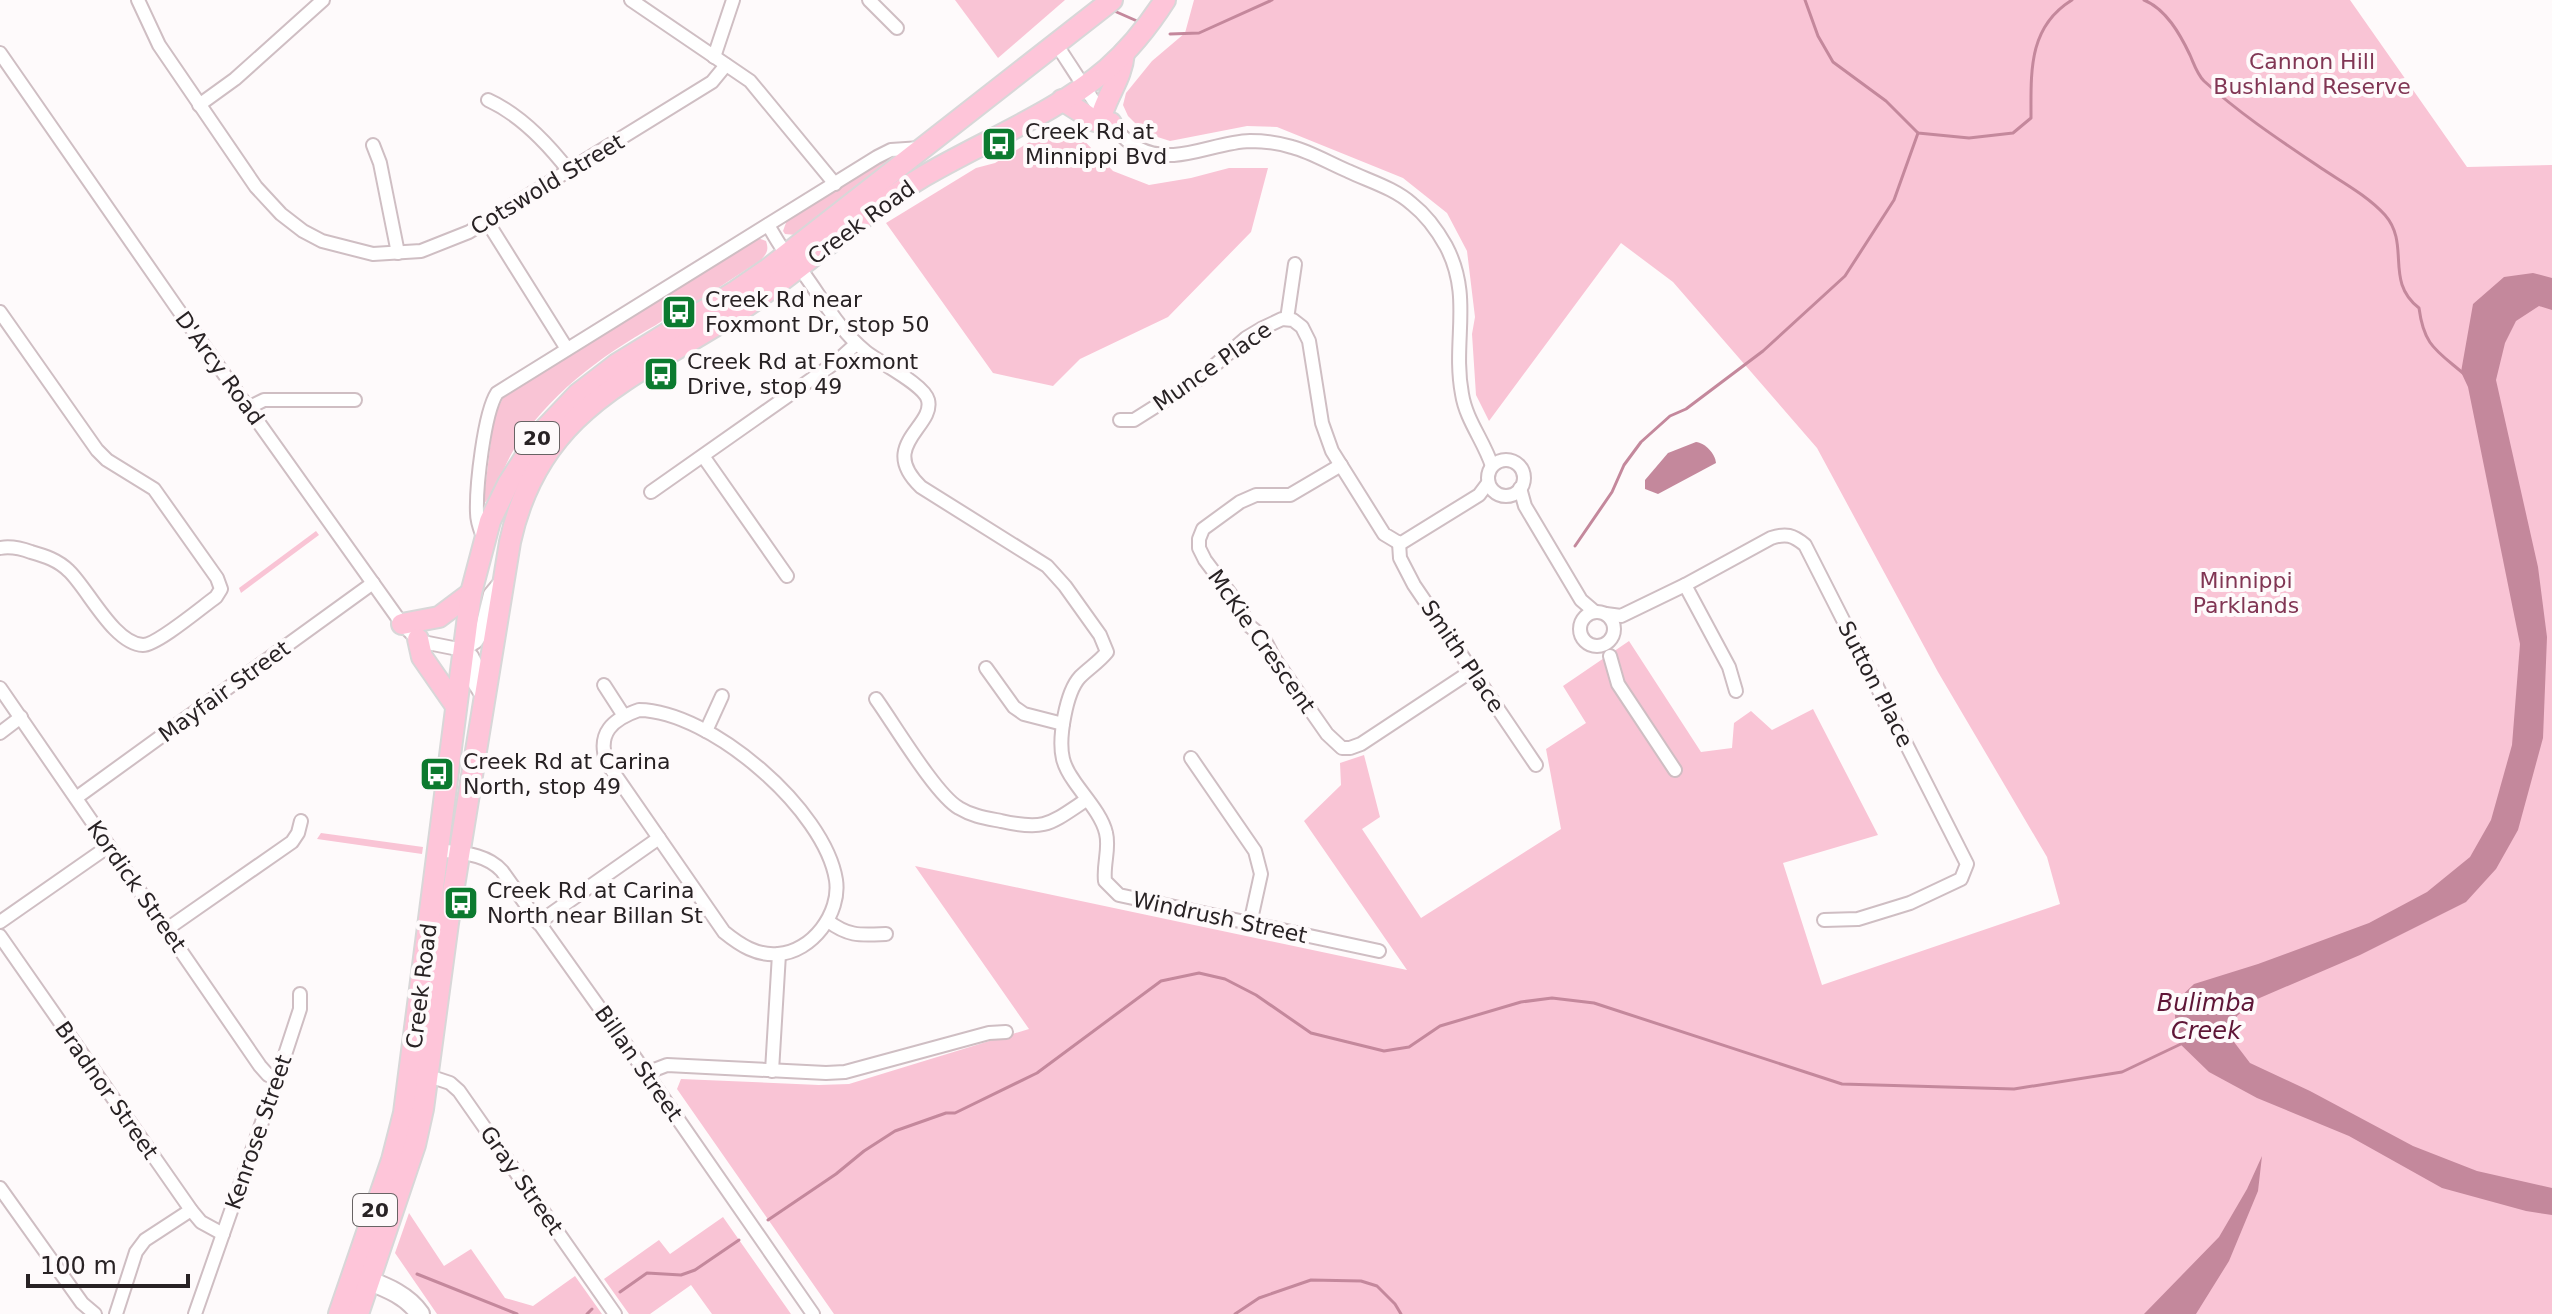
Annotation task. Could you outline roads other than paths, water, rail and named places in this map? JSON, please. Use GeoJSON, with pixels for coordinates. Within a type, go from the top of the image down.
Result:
{"type":"FeatureCollection","features":[{"type":"Feature","properties":{"kind":"main road","name":"Creek Road"},"geometry":{"type":"LineString","coordinates":[[358,1314],[361,1277],[419,1074],[513,528],[530,483],[550,449],[573,421],[607,391],[712,329],[923,148],[1112,0]]}},
{"type":"Feature","properties":{"kind":"main road","name":"Creek Road"},"geometry":{"type":"LineString","coordinates":[[419,1074],[438,850],[471,593],[494,512],[517,467],[540,434],[571,400],[617,364],[736,291],[793,261],[905,188],[1085,85],[1124,53],[1148,26],[1165,0]]}},
{"type":"Feature","properties":{"kind":"main road"},"geometry":{"type":"LineString","coordinates":[[1062,100],[1095,121],[1107,117],[1109,93],[1123,72],[1124,53]]}},
{"type":"Feature","properties":{"kind":"main road"},"geometry":{"type":"LineString","coordinates":[[402,624],[439,617],[471,593]]}},
{"type":"Feature","properties":{"kind":"main road"},"geometry":{"type":"LineString","coordinates":[[418,639],[422,657],[456,706]]}},
{"type":"Feature","properties":{"kind":"main road","name":"Creek Road"},"geometry":{"type":"LineString","coordinates":[[339,1314],[361,1277]]}},
{"type":"Feature","properties":{"kind":"street","name":"Cotswold Street"},"geometry":{"type":"LineString","coordinates":[[138,0],[159,45],[256,187],[281,214],[303,231],[346,249],[373,254],[421,251],[488,223],[712,82],[726,65]]}},
{"type":"Feature","properties":{"kind":"street"},"geometry":{"type":"LineString","coordinates":[[199,105],[235,79],[323,0]]}},
{"type":"Feature","properties":{"kind":"street"},"geometry":{"type":"LineString","coordinates":[[631,0],[750,81],[835,184]]}},
{"type":"Feature","properties":{"kind":"street"},"geometry":{"type":"LineString","coordinates":[[714,57],[733,0]]}},
{"type":"Feature","properties":{"kind":"street"},"geometry":{"type":"LineString","coordinates":[[869,0],[897,28]]}},
{"type":"Feature","properties":{"kind":"street"},"geometry":{"type":"LineString","coordinates":[[1056,44],[1127,142],[1155,154],[1174,155],[1249,141],[1293,147],[1386,187],[1411,203],[1431,222],[1455,268],[1462,310],[1459,339],[1462,397],[1466,410],[1498,464]]}},
{"type":"Feature","properties":{"kind":"street","name":"D'Arcy Road"},"geometry":{"type":"LineString","coordinates":[[0,53],[402,624],[418,639],[463,650]]}},
{"type":"Feature","properties":{"kind":"street"},"geometry":{"type":"LineString","coordinates":[[488,100],[506,108],[569,171]]}},
{"type":"Feature","properties":{"kind":"street"},"geometry":{"type":"LineString","coordinates":[[373,145],[380,163],[398,253]]}},
{"type":"Feature","properties":{"kind":"street","name":"Creek Road"},"geometry":{"type":"LineString","coordinates":[[484,540],[477,512],[488,419],[494,398],[502,389],[891,150],[923,148]]}},
{"type":"Feature","properties":{"kind":"street"},"geometry":{"type":"LineString","coordinates":[[488,223],[567,349]]}},
{"type":"Feature","properties":{"kind":"street"},"geometry":{"type":"LineString","coordinates":[[651,492],[836,362],[856,344],[768,225]]}},
{"type":"Feature","properties":{"kind":"street"},"geometry":{"type":"LineString","coordinates":[[1287,319],[1295,264]]}},
{"type":"Feature","properties":{"kind":"street"},"geometry":{"type":"LineString","coordinates":[[0,312],[97,450],[107,460],[154,489],[217,578],[221,589],[216,597],[154,642],[142,645],[125,637],[108,623],[72,573],[60,563],[19,548],[0,548]]}},
{"type":"Feature","properties":{"kind":"street","name":"Munce Place"},"geometry":{"type":"LineString","coordinates":[[1120,420],[1134,420],[1199,379],[1246,338],[1274,322],[1293,320],[1302,327],[1309,341],[1322,423],[1332,451],[1384,534],[1399,543]]}},
{"type":"Feature","properties":{"kind":"street","name":"Windrush Street"},"geometry":{"type":"LineString","coordinates":[[856,344],[921,389],[928,399],[927,410],[905,448],[909,476],[921,487],[1047,566],[1100,635],[1107,652],[1080,677],[1071,690],[1063,724],[1063,758],[1069,773],[1105,828],[1109,846],[1105,881],[1119,895],[1379,951]]}},
{"type":"Feature","properties":{"kind":"street"},"geometry":{"type":"LineString","coordinates":[[248,408],[264,400],[355,400]]}},
{"type":"Feature","properties":{"kind":"street"},"geometry":{"type":"LineString","coordinates":[[703,456],[787,576]]}},
{"type":"Feature","properties":{"kind":"street"},"geometry":{"type":"LineString","coordinates":[[1479,495],[1510,493],[1523,483],[1522,471],[1514,463],[1498,464],[1488,477],[1490,488],[1510,493],[1525,506],[1581,600],[1610,618],[1615,629]]}},
{"type":"Feature","properties":{"kind":"street","name":"McKie Crescent"},"geometry":{"type":"LineString","coordinates":[[1341,465],[1290,495],[1256,495],[1240,502],[1203,529],[1199,548],[1205,560],[1241,608],[1247,624],[1263,637],[1265,645],[1327,734],[1342,748],[1361,744],[1473,670]]}},
{"type":"Feature","properties":{"kind":"street"},"geometry":{"type":"LineString","coordinates":[[1399,543],[1479,495],[1488,483]]}},
{"type":"Feature","properties":{"kind":"street","name":"Sutton Place"},"geometry":{"type":"LineString","coordinates":[[1621,616],[1771,538],[1785,534],[1796,537],[1805,545],[1967,864],[1961,879],[1910,903],[1858,919],[1824,920]]}},
{"type":"Feature","properties":{"kind":"street","name":"Smith Place"},"geometry":{"type":"LineString","coordinates":[[1399,543],[1400,558],[1414,585],[1536,765]]}},
{"type":"Feature","properties":{"kind":"street","name":"Creek Road"},"geometry":{"type":"LineString","coordinates":[[484,699],[475,685],[474,658],[463,650],[480,636],[490,594],[504,577]]}},
{"type":"Feature","properties":{"kind":"street","name":"Mayfair Street"},"geometry":{"type":"LineString","coordinates":[[76,798],[373,583]]}},
{"type":"Feature","properties":{"kind":"street"},"geometry":{"type":"LineString","coordinates":[[1685,585],[1729,667],[1736,691]]}},
{"type":"Feature","properties":{"kind":"street"},"geometry":{"type":"LineString","coordinates":[[1581,600],[1580,633],[1591,646],[1607,644],[1621,616],[1589,613],[1581,622]]}},
{"type":"Feature","properties":{"kind":"street"},"geometry":{"type":"LineString","coordinates":[[1610,656],[1618,684],[1675,770]]}},
{"type":"Feature","properties":{"kind":"street"},"geometry":{"type":"LineString","coordinates":[[986,668],[1014,707],[1024,714],[1063,724]]}},
{"type":"Feature","properties":{"kind":"street"},"geometry":{"type":"LineString","coordinates":[[604,685],[624,716]]}},
{"type":"Feature","properties":{"kind":"street","name":"Kordick Street"},"geometry":{"type":"LineString","coordinates":[[0,688],[260,1066],[277,1079]]}},
{"type":"Feature","properties":{"kind":"street"},"geometry":{"type":"LineString","coordinates":[[706,731],[722,696]]}},
{"type":"Feature","properties":{"kind":"street"},"geometry":{"type":"LineString","coordinates":[[876,699],[942,793],[956,807],[971,814],[1025,827],[1052,823],[1086,800]]}},
{"type":"Feature","properties":{"kind":"street"},"geometry":{"type":"LineString","coordinates":[[639,710],[668,713],[731,745],[770,776],[818,837],[837,882],[828,921],[814,936],[798,948],[779,954],[755,952],[724,932],[607,763],[603,752],[604,737],[612,725],[624,716],[639,710]]}},
{"type":"Feature","properties":{"kind":"street"},"geometry":{"type":"LineString","coordinates":[[0,733],[21,717]]}},
{"type":"Feature","properties":{"kind":"street"},"geometry":{"type":"LineString","coordinates":[[1191,758],[1255,851],[1261,874],[1250,924]]}},
{"type":"Feature","properties":{"kind":"street"},"geometry":{"type":"LineString","coordinates":[[167,929],[292,842],[301,821]]}},
{"type":"Feature","properties":{"kind":"street"},"geometry":{"type":"LineString","coordinates":[[538,923],[659,838]]}},
{"type":"Feature","properties":{"kind":"street"},"geometry":{"type":"LineString","coordinates":[[0,922],[109,846]]}},
{"type":"Feature","properties":{"kind":"street","name":"Billan Street"},"geometry":{"type":"LineString","coordinates":[[438,850],[482,858],[498,866],[813,1314]]}},
{"type":"Feature","properties":{"kind":"street"},"geometry":{"type":"LineString","coordinates":[[828,921],[842,931],[855,935],[886,934]]}},
{"type":"Feature","properties":{"kind":"street","name":"Bradnor Street"},"geometry":{"type":"LineString","coordinates":[[0,936],[191,1210],[201,1222],[223,1234]]}},
{"type":"Feature","properties":{"kind":"street"},"geometry":{"type":"LineString","coordinates":[[772,1071],[779,954]]}},
{"type":"Feature","properties":{"kind":"street","name":"Kenrose Street"},"geometry":{"type":"LineString","coordinates":[[195,1314],[300,1009],[300,994]]}},
{"type":"Feature","properties":{"kind":"street"},"geometry":{"type":"LineString","coordinates":[[646,1073],[667,1065],[845,1072],[989,1033],[1006,1032]]}},
{"type":"Feature","properties":{"kind":"street","name":"Gray Street"},"geometry":{"type":"LineString","coordinates":[[419,1074],[457,1088],[615,1314]]}},
{"type":"Feature","properties":{"kind":"street"},"geometry":{"type":"LineString","coordinates":[[0,1188],[82,1303],[95,1314]]}},
{"type":"Feature","properties":{"kind":"street"},"geometry":{"type":"LineString","coordinates":[[116,1314],[136,1252],[145,1240],[191,1210]]}},
{"type":"Feature","properties":{"kind":"street"},"geometry":{"type":"LineString","coordinates":[[361,1277],[404,1297],[420,1314]]}},
{"type":"Feature","properties":{"kind":"water","name":"Bulimba Creek"},"geometry":{"type":"Polygon","coordinates":[[[2533,273],[2552,278],[2552,310],[2539,306],[2516,321],[2505,343],[2496,380],[2538,567],[2547,637],[2543,738],[2518,830],[2496,869],[2466,902],[2360,955],[2255,1000],[2237,1016],[2231,1038],[2250,1063],[2413,1146],[2477,1171],[2552,1188],[2552,1215],[2442,1188],[2349,1136],[2257,1098],[2209,1072],[2177,1041],[2174,1003],[2194,984],[2369,923],[2427,892],[2470,857],[2491,820],[2512,745],[2520,644],[2468,387],[2461,372],[2473,304],[2504,277],[2533,273]]]}},
{"type":"Feature","properties":{"kind":"water"},"geometry":{"type":"Polygon","coordinates":[[[1696,442],[1709,449],[1716,463],[1658,494],[1645,489],[1645,480],[1668,453],[1696,442]]]}},
{"type":"Feature","properties":{"kind":"water"},"geometry":{"type":"Polygon","coordinates":[[[2262,1156],[2258,1191],[2229,1261],[2196,1314],[2144,1314],[2219,1237],[2262,1156]]]}},
{"type":"Feature","properties":{"kind":"waterway"},"geometry":{"type":"LineString","coordinates":[[1170,34],[1199,33],[1272,0]]}},
{"type":"Feature","properties":{"kind":"waterway"},"geometry":{"type":"LineString","coordinates":[[1805,0],[1818,36],[1833,62],[1886,101],[1918,133],[1969,138],[2013,133],[2031,118],[2032,68],[2040,37],[2047,23],[2072,0]]}},
{"type":"Feature","properties":{"kind":"waterway"},"geometry":{"type":"LineString","coordinates":[[2144,0],[2159,9],[2172,23],[2204,81],[2246,116],[2363,195],[2385,215],[2396,238],[2403,286],[2419,308],[2424,331],[2439,353],[2464,374]]}},
{"type":"Feature","properties":{"kind":"waterway"},"geometry":{"type":"LineString","coordinates":[[1112,10],[1137,21]]}},
{"type":"Feature","properties":{"kind":"waterway"},"geometry":{"type":"LineString","coordinates":[[1575,546],[1641,442],[1670,416],[1686,409],[1763,351],[1845,276],[1894,200],[1918,133]]}},
{"type":"Feature","properties":{"kind":"waterway"},"geometry":{"type":"LineString","coordinates":[[768,1220],[895,1131],[946,1113],[955,1113],[1037,1073],[1161,981],[1199,973],[1225,979],[1256,995],[1311,1033],[1384,1051],[1409,1047],[1440,1026],[1521,1002],[1552,998],[1594,1003],[1842,1084],[2014,1089],[2122,1072],[2183,1043]]}},
{"type":"Feature","properties":{"kind":"waterway"},"geometry":{"type":"LineString","coordinates":[[620,1292],[647,1273],[681,1275],[695,1270],[739,1240]]}},
{"type":"Feature","properties":{"kind":"waterway"},"geometry":{"type":"LineString","coordinates":[[417,1274],[517,1314]]}},
{"type":"Feature","properties":{"kind":"waterway"},"geometry":{"type":"LineString","coordinates":[[1235,1314],[1259,1298],[1311,1280],[1361,1281],[1377,1286],[1401,1314]]}},
{"type":"Feature","properties":{"kind":"waterway"},"geometry":{"type":"LineString","coordinates":[[587,1314],[592,1309]]}},
{"type":"Feature","properties":{"kind":"place","name":"Creek Rd at Minnippi Bvd"},"geometry":{"type":"Point","coordinates":[999,144]}},
{"type":"Feature","properties":{"kind":"place","name":"Creek Rd near Foxmont Dr, stop 50"},"geometry":{"type":"Point","coordinates":[679,312]}},
{"type":"Feature","properties":{"kind":"place","name":"Creek Rd at Foxmont Drive, stop 49"},"geometry":{"type":"Point","coordinates":[661,374]}},
{"type":"Feature","properties":{"kind":"place","name":"Creek Rd at Carina North, stop 49"},"geometry":{"type":"Point","coordinates":[437,774]}},
{"type":"Feature","properties":{"kind":"place","name":"Creek Rd at Carina North near Billan St"},"geometry":{"type":"Point","coordinates":[461,903]}},
{"type":"Feature","properties":{"kind":"park label","name":"Cannon Hill Bushland Reserve"},"geometry":{"type":"Point","coordinates":[2312,74]}},
{"type":"Feature","properties":{"kind":"park label","name":"Minnippi Parklands"},"geometry":{"type":"Point","coordinates":[2246,592]}}]}
